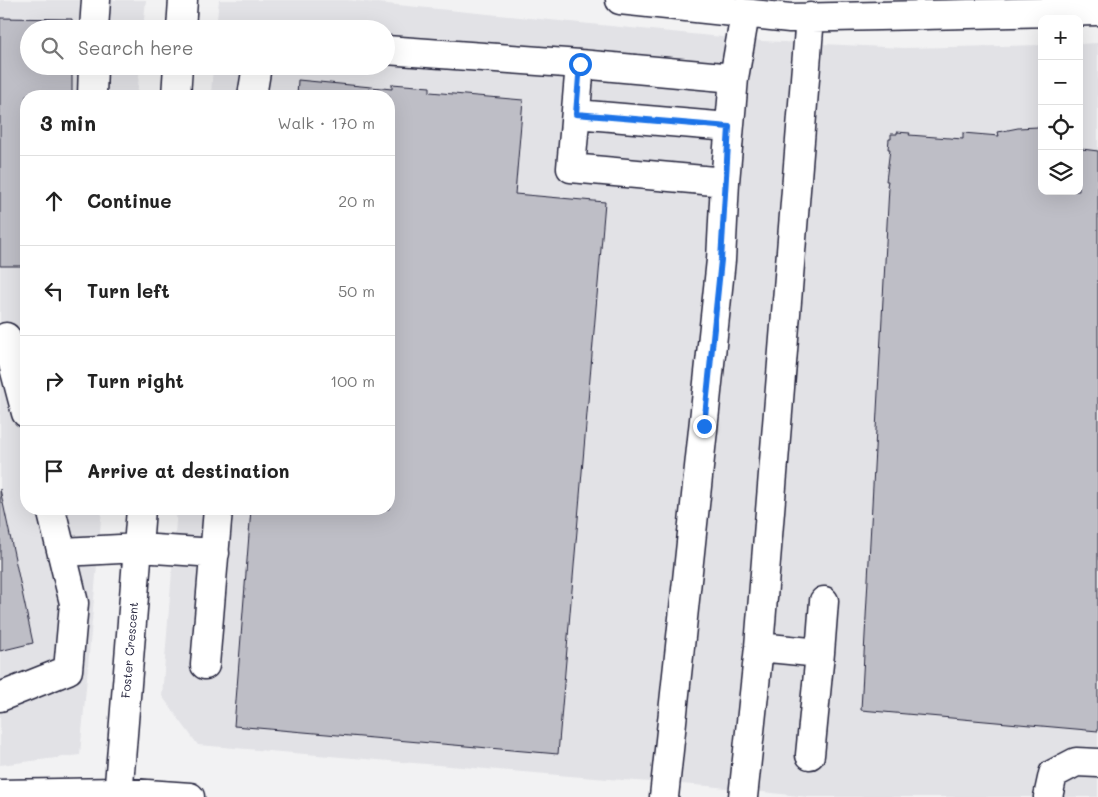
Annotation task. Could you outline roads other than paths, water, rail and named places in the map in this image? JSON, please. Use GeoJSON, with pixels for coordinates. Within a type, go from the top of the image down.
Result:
{"type":"FeatureCollection","features":[{"type":"Feature","properties":{"kind":"street"},"geometry":{"type":"LineString","coordinates":[[95,20],[96,0]]}},
{"type":"Feature","properties":{"kind":"street"},"geometry":{"type":"LineString","coordinates":[[182,20],[183,0]]}},
{"type":"Feature","properties":{"kind":"street"},"geometry":{"type":"LineString","coordinates":[[620,0],[790,18],[1098,11]]}},
{"type":"Feature","properties":{"kind":"street"},"geometry":{"type":"LineString","coordinates":[[664,797],[717,299],[734,78],[745,14]]}},
{"type":"Feature","properties":{"kind":"street"},"geometry":{"type":"LineString","coordinates":[[743,797],[759,647],[810,17]]}},
{"type":"Feature","properties":{"kind":"street"},"geometry":{"type":"LineString","coordinates":[[395,51],[580,64],[734,78]]}},
{"type":"Feature","properties":{"kind":"street"},"geometry":{"type":"LineString","coordinates":[[580,64],[571,168],[725,182]]}},
{"type":"Feature","properties":{"kind":"street"},"geometry":{"type":"LineString","coordinates":[[92,90],[93,75]]}},
{"type":"Feature","properties":{"kind":"street"},"geometry":{"type":"LineString","coordinates":[[176,90],[177,75]]}},
{"type":"Feature","properties":{"kind":"street"},"geometry":{"type":"LineString","coordinates":[[253,90],[256,75]]}},
{"type":"Feature","properties":{"kind":"street"},"geometry":{"type":"LineString","coordinates":[[576,114],[729,127]]}},
{"type":"Feature","properties":{"kind":"street"},"geometry":{"type":"LineString","coordinates":[[11,337],[20,383]]}},
{"type":"Feature","properties":{"kind":"street"},"geometry":{"type":"LineString","coordinates":[[0,697],[68,670],[74,603],[54,515]]}},
{"type":"Feature","properties":{"kind":"street","name":"Foster Crescent"},"geometry":{"type":"LineString","coordinates":[[118,794],[141,515]]}},
{"type":"Feature","properties":{"kind":"street"},"geometry":{"type":"LineString","coordinates":[[205,665],[218,515]]}},
{"type":"Feature","properties":{"kind":"street"},"geometry":{"type":"LineString","coordinates":[[63,552],[139,548],[215,553]]}},
{"type":"Feature","properties":{"kind":"street"},"geometry":{"type":"LineString","coordinates":[[810,755],[824,601]]}},
{"type":"Feature","properties":{"kind":"street"},"geometry":{"type":"LineString","coordinates":[[759,647],[820,653]]}},
{"type":"Feature","properties":{"kind":"street"},"geometry":{"type":"LineString","coordinates":[[1048,797],[1053,774],[1076,762],[1098,763]]}},
{"type":"Feature","properties":{"kind":"street"},"geometry":{"type":"LineString","coordinates":[[0,794],[118,794],[190,797]]}}]}
